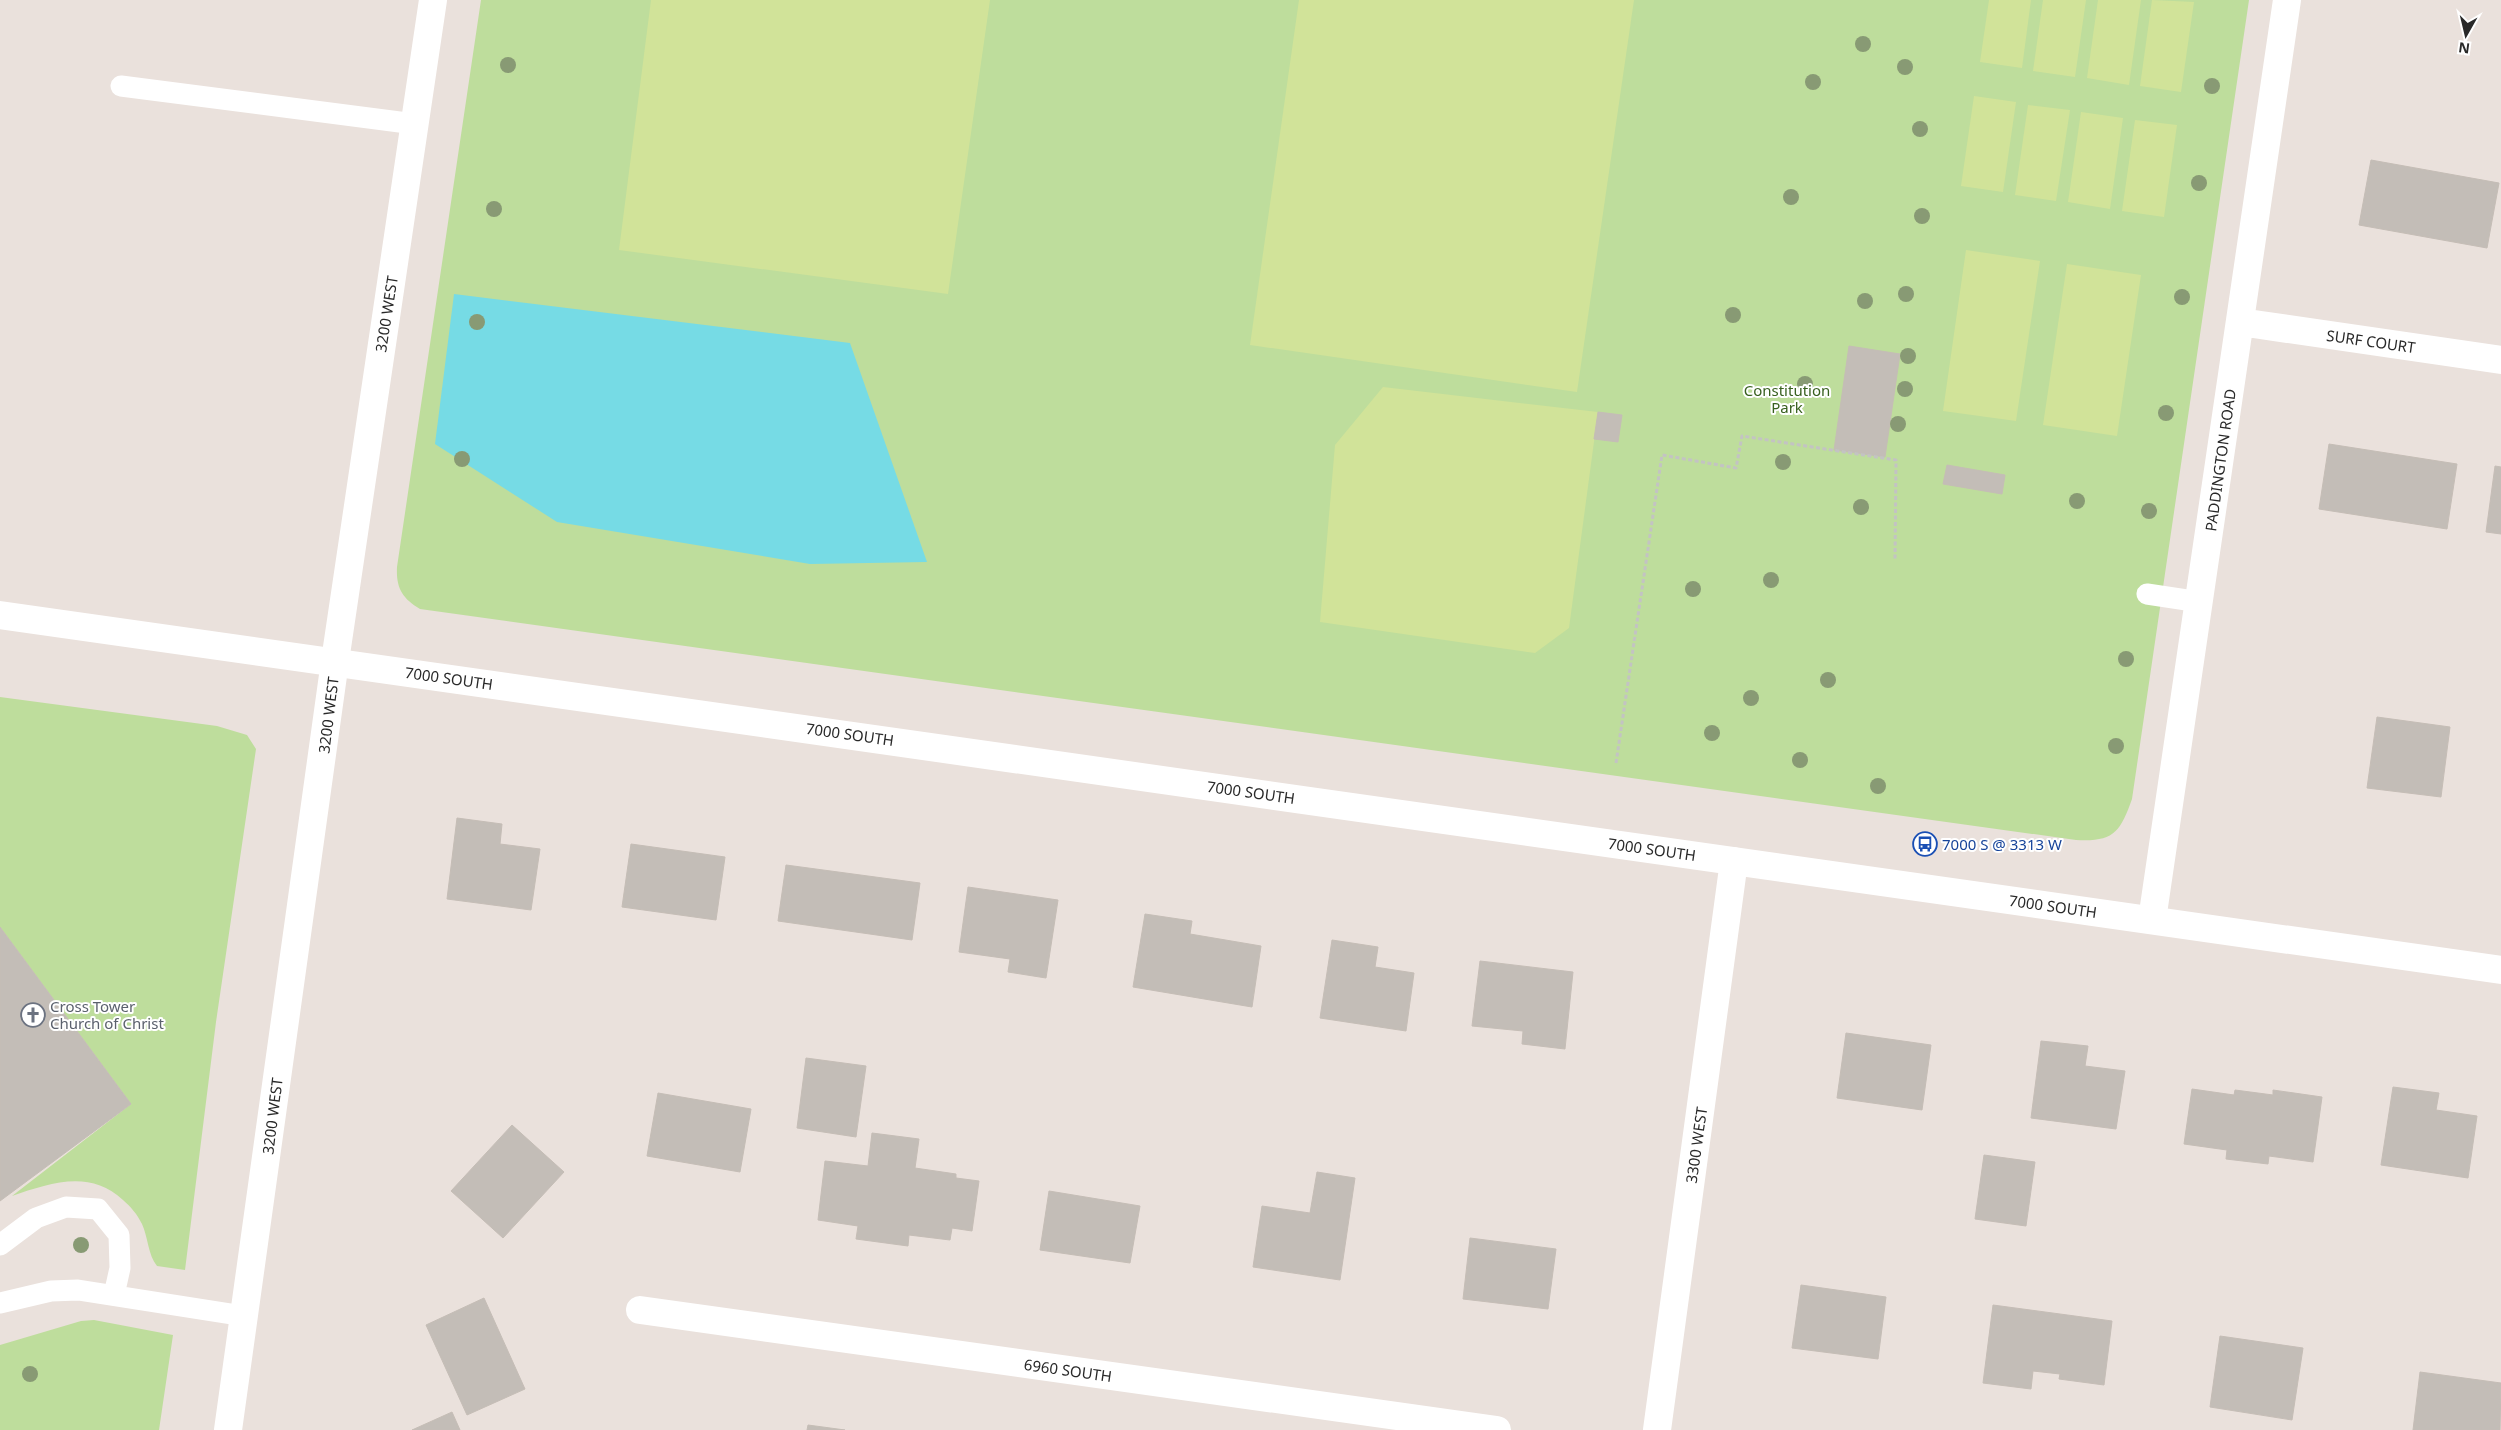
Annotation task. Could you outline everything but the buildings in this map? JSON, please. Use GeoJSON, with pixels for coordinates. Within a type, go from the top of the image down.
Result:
{"type":"FeatureCollection","features":[{"type":"Feature","properties":{"kind":"street","name":"3200 WEST"},"geometry":{"type":"LineString","coordinates":[[228,1430],[335,661],[433,0]]}},
{"type":"Feature","properties":{"kind":"street","name":"PADDINGTON ROAD"},"geometry":{"type":"LineString","coordinates":[[2152,920],[2287,0]]}},
{"type":"Feature","properties":{"kind":"street","name":"SURF COURT"},"geometry":{"type":"LineString","coordinates":[[2240,322],[2501,360]]}},
{"type":"Feature","properties":{"kind":"street","name":"7000 SOUTH"},"geometry":{"type":"LineString","coordinates":[[0,615],[335,661],[2501,970]]}},
{"type":"Feature","properties":{"kind":"street","name":"3300 WEST"},"geometry":{"type":"LineString","coordinates":[[1657,1430],[1734,861]]}},
{"type":"Feature","properties":{"kind":"street","name":"6960 SOUTH"},"geometry":{"type":"LineString","coordinates":[[640,1310],[1497,1430]]}},
{"type":"Feature","properties":{"kind":"lane"},"geometry":{"type":"LineString","coordinates":[[121,86],[415,124]]}},
{"type":"Feature","properties":{"kind":"lane"},"geometry":{"type":"LineString","coordinates":[[2147,594],[2200,602]]}},
{"type":"Feature","properties":{"kind":"lane"},"geometry":{"type":"LineString","coordinates":[[0,1245],[36,1218],[66,1207],[98,1209],[119,1235],[120,1268],[114,1295]]}},
{"type":"Feature","properties":{"kind":"lane"},"geometry":{"type":"LineString","coordinates":[[0,1303],[51,1291],[78,1290],[244,1316]]}},
{"type":"Feature","properties":{"kind":"path"},"geometry":{"type":"LineString","coordinates":[[1616,763],[1662,455],[1736,468],[1742,436],[1896,460],[1895,560]]}},
{"type":"Feature","properties":{"kind":"green space","name":"Constitution Park"},"geometry":{"type":"Polygon","coordinates":[[[481,0],[2249,0],[2132,799],[2128,811],[2119,827],[2107,837],[2076,840],[420,609],[401,592],[397,567],[481,0]]]}},
{"type":"Feature","properties":{"kind":"green space"},"geometry":{"type":"Polygon","coordinates":[[[651,0],[990,0],[948,294],[619,250],[651,0]]]}},
{"type":"Feature","properties":{"kind":"green space"},"geometry":{"type":"Polygon","coordinates":[[[1299,0],[1634,0],[1577,392],[1250,345],[1299,0]]]}},
{"type":"Feature","properties":{"kind":"green space"},"geometry":{"type":"Polygon","coordinates":[[[1989,0],[2031,0],[2022,68],[1980,62],[1989,0]]]}},
{"type":"Feature","properties":{"kind":"green space"},"geometry":{"type":"Polygon","coordinates":[[[2043,0],[2086,0],[2075,77],[2033,71],[2043,0]]]}},
{"type":"Feature","properties":{"kind":"green space"},"geometry":{"type":"Polygon","coordinates":[[[2098,0],[2141,0],[2129,85],[2087,78],[2098,0]]]}},
{"type":"Feature","properties":{"kind":"green space"},"geometry":{"type":"Polygon","coordinates":[[[2152,0],[2194,2],[2181,92],[2140,86],[2152,0]]]}},
{"type":"Feature","properties":{"kind":"green space"},"geometry":{"type":"Polygon","coordinates":[[[1974,96],[2016,102],[2003,192],[1961,186],[1974,96]]]}},
{"type":"Feature","properties":{"kind":"green space"},"geometry":{"type":"Polygon","coordinates":[[[2028,105],[2070,110],[2056,201],[2015,195],[2028,105]]]}},
{"type":"Feature","properties":{"kind":"green space"},"geometry":{"type":"Polygon","coordinates":[[[2081,112],[2123,118],[2110,209],[2068,202],[2081,112]]]}},
{"type":"Feature","properties":{"kind":"green space"},"geometry":{"type":"Polygon","coordinates":[[[2135,120],[2177,125],[2164,217],[2122,211],[2135,120]]]}},
{"type":"Feature","properties":{"kind":"green space"},"geometry":{"type":"Polygon","coordinates":[[[1966,250],[2040,261],[2016,421],[1943,411],[1966,250]]]}},
{"type":"Feature","properties":{"kind":"green space"},"geometry":{"type":"Polygon","coordinates":[[[2067,264],[2141,275],[2117,436],[2043,425],[2067,264]]]}},
{"type":"Feature","properties":{"kind":"green space"},"geometry":{"type":"Polygon","coordinates":[[[1383,387],[1598,412],[1569,628],[1535,653],[1320,622],[1335,445],[1383,387]]]}},
{"type":"Feature","properties":{"kind":"green space"},"geometry":{"type":"Polygon","coordinates":[[[0,697],[217,726],[247,735],[256,749],[216,1022],[185,1270],[157,1266],[152,1257],[142,1224],[136,1214],[110,1190],[97,1184],[83,1182],[55,1183],[12,1196],[131,1104],[0,927],[0,697]]]}},
{"type":"Feature","properties":{"kind":"green space"},"geometry":{"type":"Polygon","coordinates":[[[94,1320],[173,1335],[159,1430],[0,1430],[0,1345],[81,1321],[94,1320]]]}},
{"type":"Feature","properties":{"kind":"water"},"geometry":{"type":"Polygon","coordinates":[[[454,294],[850,343],[927,562],[810,564],[557,522],[435,444],[454,294]]]}},
{"type":"Feature","properties":{"kind":"place","name":"7000 S @ 3313 W"},"geometry":{"type":"Point","coordinates":[1925,844]}},
{"type":"Feature","properties":{"kind":"place","name":"Cross Tower Church of Christ"},"geometry":{"type":"Point","coordinates":[33,1015]}}]}
